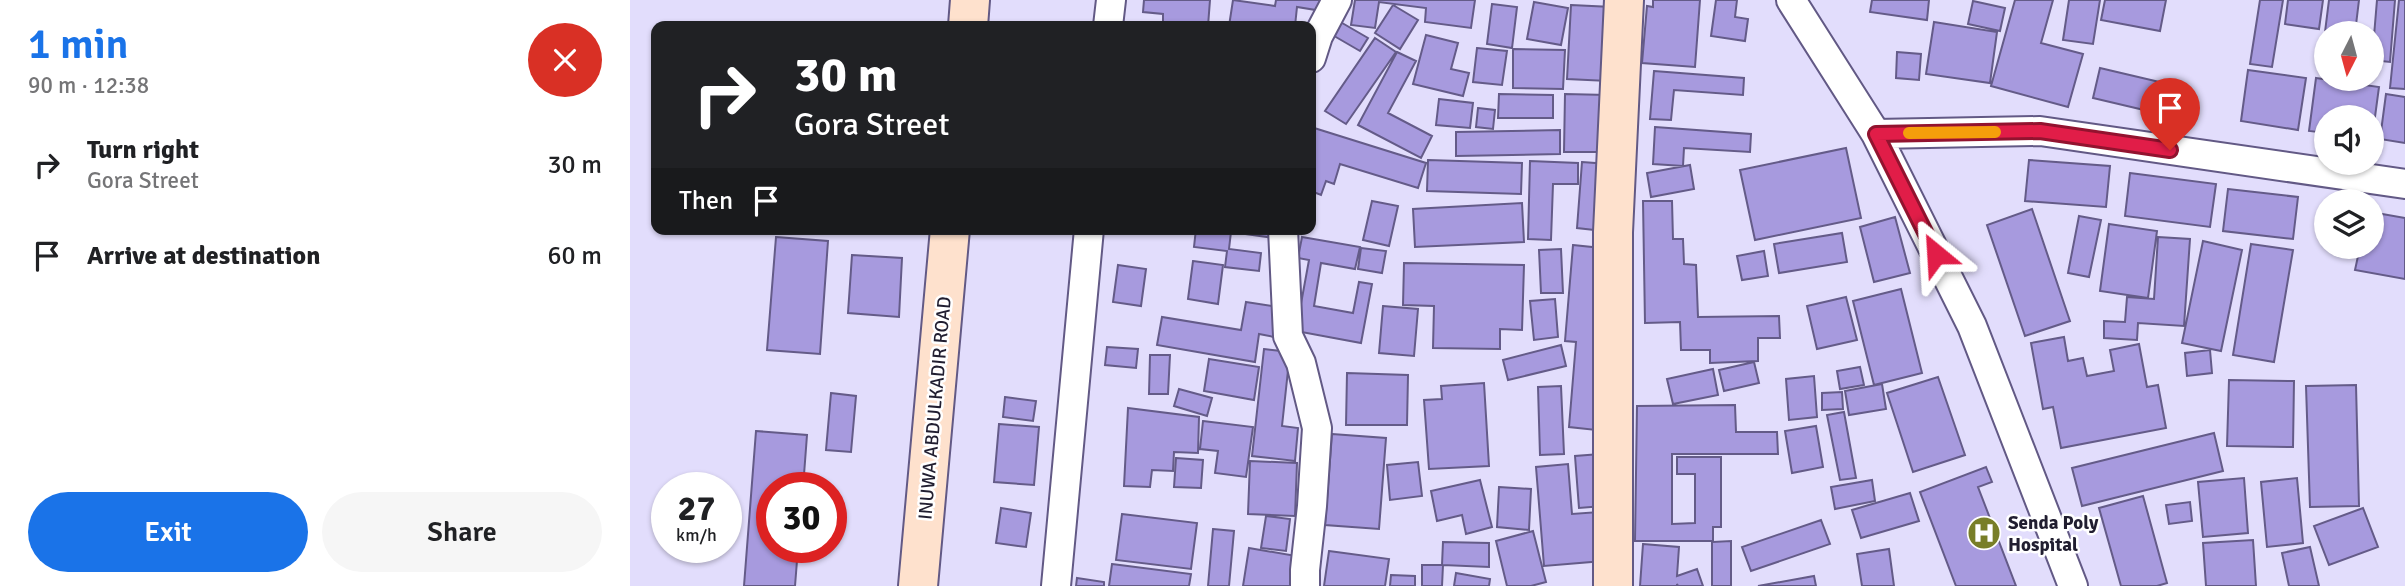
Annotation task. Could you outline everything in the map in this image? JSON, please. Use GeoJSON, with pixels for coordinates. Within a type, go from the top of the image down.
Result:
{"type":"FeatureCollection","features":[{"type":"Feature","properties":{"kind":"street"},"geometry":{"type":"LineString","coordinates":[[968,21],[970,0]]}},
{"type":"Feature","properties":{"kind":"street"},"geometry":{"type":"LineString","coordinates":[[1109,21],[1111,0]]}},
{"type":"Feature","properties":{"kind":"street"},"geometry":{"type":"LineString","coordinates":[[1316,42],[1337,0]]}},
{"type":"Feature","properties":{"kind":"street"},"geometry":{"type":"LineString","coordinates":[[1614,586],[1613,232],[1624,0]]}},
{"type":"Feature","properties":{"kind":"street"},"geometry":{"type":"LineString","coordinates":[[1791,0],[1876,134],[1972,326],[2073,586]]}},
{"type":"Feature","properties":{"kind":"street"},"geometry":{"type":"LineString","coordinates":[[1876,134],[2040,131],[2405,184]]}},
{"type":"Feature","properties":{"kind":"street","name":"INUWA ABDULKADIR ROAD"},"geometry":{"type":"LineString","coordinates":[[918,586],[949,235]]}},
{"type":"Feature","properties":{"kind":"street"},"geometry":{"type":"LineString","coordinates":[[1056,586],[1088,235]]}},
{"type":"Feature","properties":{"kind":"street"},"geometry":{"type":"LineString","coordinates":[[1283,235],[1288,336],[1300,363],[1317,428],[1312,506],[1304,570],[1305,586]]}},
{"type":"Feature","properties":{"kind":"building"},"geometry":{"type":"Polygon","coordinates":[[[1144,0],[1210,0],[1208,21],[1163,21],[1163,14],[1143,12],[1144,0]]]}},
{"type":"Feature","properties":{"kind":"building"},"geometry":{"type":"Polygon","coordinates":[[[1233,0],[1275,6],[1276,0],[1324,0],[1322,11],[1297,7],[1296,21],[1230,21],[1233,0]]]}},
{"type":"Feature","properties":{"kind":"building"},"geometry":{"type":"Polygon","coordinates":[[[1355,0],[1475,0],[1471,28],[1425,22],[1426,8],[1379,2],[1375,28],[1351,25],[1355,0]]]}},
{"type":"Feature","properties":{"kind":"building"},"geometry":{"type":"Polygon","coordinates":[[[1653,0],[1700,0],[1695,67],[1642,63],[1647,6],[1653,7],[1653,0]]]}},
{"type":"Feature","properties":{"kind":"building"},"geometry":{"type":"Polygon","coordinates":[[[1716,0],[1737,0],[1735,17],[1748,19],[1745,41],[1711,36],[1716,0]]]}},
{"type":"Feature","properties":{"kind":"building"},"geometry":{"type":"Polygon","coordinates":[[[1872,0],[1929,0],[1927,20],[1870,12],[1872,0]]]}},
{"type":"Feature","properties":{"kind":"building"},"geometry":{"type":"Polygon","coordinates":[[[2015,0],[2053,0],[2041,43],[2083,54],[2068,107],[1991,86],[2015,0]]]}},
{"type":"Feature","properties":{"kind":"building"},"geometry":{"type":"Polygon","coordinates":[[[2069,0],[2100,0],[2093,44],[2063,40],[2069,0]]]}},
{"type":"Feature","properties":{"kind":"building"},"geometry":{"type":"Polygon","coordinates":[[[2105,0],[2166,0],[2160,31],[2101,20],[2105,0]]]}},
{"type":"Feature","properties":{"kind":"building"},"geometry":{"type":"Polygon","coordinates":[[[2260,0],[2283,0],[2272,67],[2250,64],[2260,0]]]}},
{"type":"Feature","properties":{"kind":"building"},"geometry":{"type":"Polygon","coordinates":[[[2288,0],[2323,0],[2320,21],[2314,21],[2314,28],[2285,24],[2288,0]]]}},
{"type":"Feature","properties":{"kind":"building"},"geometry":{"type":"Polygon","coordinates":[[[2329,0],[2359,0],[2356,21],[2326,21],[2329,0]]]}},
{"type":"Feature","properties":{"kind":"building"},"geometry":{"type":"Polygon","coordinates":[[[2377,0],[2395,0],[2390,62],[2384,61],[2384,21],[2375,21],[2377,0]]]}},
{"type":"Feature","properties":{"kind":"building"},"geometry":{"type":"Polygon","coordinates":[[[2399,0],[2405,0],[2405,89],[2390,88],[2399,0]]]}},
{"type":"Feature","properties":{"kind":"building"},"geometry":{"type":"Polygon","coordinates":[[[1973,1],[2005,8],[2000,31],[1968,24],[1973,1]]]}},
{"type":"Feature","properties":{"kind":"building"},"geometry":{"type":"Polygon","coordinates":[[[1534,2],[1568,8],[1561,45],[1527,39],[1534,2]]]}},
{"type":"Feature","properties":{"kind":"building"},"geometry":{"type":"Polygon","coordinates":[[[1492,4],[1517,7],[1512,48],[1487,44],[1492,4]]]}},
{"type":"Feature","properties":{"kind":"building"},"geometry":{"type":"Polygon","coordinates":[[[1393,5],[1418,20],[1400,49],[1375,33],[1393,5]]]}},
{"type":"Feature","properties":{"kind":"building"},"geometry":{"type":"Polygon","coordinates":[[[1571,5],[1612,7],[1608,81],[1567,79],[1571,5]]]}},
{"type":"Feature","properties":{"kind":"building"},"geometry":{"type":"Polygon","coordinates":[[[1337,20],[1368,38],[1360,51],[1329,33],[1337,20]]]}},
{"type":"Feature","properties":{"kind":"building"},"geometry":{"type":"Polygon","coordinates":[[[1934,22],[1997,32],[1990,83],[1926,74],[1934,22]]]}},
{"type":"Feature","properties":{"kind":"building"},"geometry":{"type":"Polygon","coordinates":[[[1426,35],[1458,43],[1451,69],[1469,73],[1463,96],[1413,84],[1426,35]]]}},
{"type":"Feature","properties":{"kind":"building"},"geometry":{"type":"Polygon","coordinates":[[[1375,38],[1396,52],[1346,124],[1325,111],[1375,38]]]}},
{"type":"Feature","properties":{"kind":"building"},"geometry":{"type":"Polygon","coordinates":[[[1477,48],[1507,51],[1502,85],[1473,82],[1477,48]]]}},
{"type":"Feature","properties":{"kind":"building"},"geometry":{"type":"Polygon","coordinates":[[[1513,49],[1565,50],[1563,89],[1513,88],[1513,49]]]}},
{"type":"Feature","properties":{"kind":"building"},"geometry":{"type":"Polygon","coordinates":[[[1397,52],[1416,61],[1388,113],[1432,136],[1421,158],[1358,125],[1397,52]]]}},
{"type":"Feature","properties":{"kind":"building"},"geometry":{"type":"Polygon","coordinates":[[[1897,52],[1921,54],[1919,80],[1896,78],[1897,52]]]}},
{"type":"Feature","properties":{"kind":"building"},"geometry":{"type":"Polygon","coordinates":[[[2100,68],[2168,84],[2161,114],[2093,98],[2100,68]]]}},
{"type":"Feature","properties":{"kind":"building"},"geometry":{"type":"Polygon","coordinates":[[[2248,70],[2306,78],[2298,130],[2241,121],[2248,70]]]}},
{"type":"Feature","properties":{"kind":"building"},"geometry":{"type":"Polygon","coordinates":[[[1654,71],[1744,78],[1743,95],[1674,90],[1671,120],[1650,119],[1654,71]]]}},
{"type":"Feature","properties":{"kind":"building"},"geometry":{"type":"Polygon","coordinates":[[[2314,91],[2378,91],[2377,105],[2314,105],[2314,132],[2309,131],[2314,91]]]}},
{"type":"Feature","properties":{"kind":"building"},"geometry":{"type":"Polygon","coordinates":[[[1499,94],[1553,95],[1553,118],[1498,118],[1499,94]]]}},
{"type":"Feature","properties":{"kind":"building"},"geometry":{"type":"Polygon","coordinates":[[[1565,94],[1607,95],[1607,152],[1564,152],[1565,94]]]}},
{"type":"Feature","properties":{"kind":"building"},"geometry":{"type":"Polygon","coordinates":[[[2386,94],[2405,97],[2405,143],[2384,140],[2386,94]]]}},
{"type":"Feature","properties":{"kind":"building"},"geometry":{"type":"Polygon","coordinates":[[[1439,99],[1473,103],[1470,128],[1436,125],[1439,99]]]}},
{"type":"Feature","properties":{"kind":"building"},"geometry":{"type":"Polygon","coordinates":[[[1478,108],[1495,110],[1493,129],[1476,127],[1478,108]]]}},
{"type":"Feature","properties":{"kind":"building"},"geometry":{"type":"Polygon","coordinates":[[[1655,127],[1751,134],[1750,152],[1684,148],[1683,166],[1653,164],[1655,127]]]}},
{"type":"Feature","properties":{"kind":"building"},"geometry":{"type":"Polygon","coordinates":[[[1316,129],[1426,163],[1418,188],[1340,164],[1334,184],[1326,181],[1321,195],[1316,193],[1316,129]]]}},
{"type":"Feature","properties":{"kind":"building"},"geometry":{"type":"Polygon","coordinates":[[[1560,130],[1560,154],[1456,156],[1456,132],[1560,130]]]}},
{"type":"Feature","properties":{"kind":"building"},"geometry":{"type":"Polygon","coordinates":[[[1846,148],[1861,218],[1755,240],[1740,170],[1846,148]]]}},
{"type":"Feature","properties":{"kind":"building"},"geometry":{"type":"Polygon","coordinates":[[[1428,160],[1522,163],[1521,194],[1427,191],[1428,160]]]}},
{"type":"Feature","properties":{"kind":"building"},"geometry":{"type":"Polygon","coordinates":[[[2029,160],[2110,166],[2106,207],[2025,201],[2029,160]]]}},
{"type":"Feature","properties":{"kind":"building"},"geometry":{"type":"Polygon","coordinates":[[[1530,161],[1578,163],[1578,184],[1553,184],[1551,240],[1528,239],[1530,161]]]}},
{"type":"Feature","properties":{"kind":"building"},"geometry":{"type":"Polygon","coordinates":[[[1582,162],[1608,164],[1603,231],[1577,228],[1582,162]]]}},
{"type":"Feature","properties":{"kind":"building"},"geometry":{"type":"Polygon","coordinates":[[[1690,165],[1694,189],[1651,197],[1647,173],[1690,165]]]}},
{"type":"Feature","properties":{"kind":"building"},"geometry":{"type":"Polygon","coordinates":[[[2130,173],[2216,184],[2210,227],[2125,216],[2130,173]]]}},
{"type":"Feature","properties":{"kind":"building"},"geometry":{"type":"Polygon","coordinates":[[[2228,189],[2298,197],[2293,239],[2223,231],[2228,189]]]}},
{"type":"Feature","properties":{"kind":"building"},"geometry":{"type":"Polygon","coordinates":[[[1372,201],[1398,206],[1389,246],[1363,240],[1372,201]]]}},
{"type":"Feature","properties":{"kind":"building"},"geometry":{"type":"Polygon","coordinates":[[[1643,201],[1672,201],[1673,239],[1683,239],[1684,264],[1696,265],[1698,317],[1779,316],[1780,338],[1758,338],[1758,361],[1710,363],[1710,350],[1681,350],[1680,322],[1645,323],[1643,201]]]}},
{"type":"Feature","properties":{"kind":"building"},"geometry":{"type":"Polygon","coordinates":[[[1522,203],[1524,242],[1415,247],[1413,209],[1522,203]]]}},
{"type":"Feature","properties":{"kind":"building"},"geometry":{"type":"Polygon","coordinates":[[[2032,209],[2070,321],[2025,336],[1987,225],[2032,209]]]}},
{"type":"Feature","properties":{"kind":"building"},"geometry":{"type":"Polygon","coordinates":[[[2384,214],[2405,218],[2405,279],[2355,270],[2357,259],[2384,259],[2384,214]]]}},
{"type":"Feature","properties":{"kind":"building"},"geometry":{"type":"Polygon","coordinates":[[[2079,216],[2101,220],[2089,277],[2068,273],[2079,216]]]}},
{"type":"Feature","properties":{"kind":"building"},"geometry":{"type":"Polygon","coordinates":[[[1895,217],[1910,273],[1874,282],[1860,227],[1895,217]]]}},
{"type":"Feature","properties":{"kind":"building"},"geometry":{"type":"Polygon","coordinates":[[[2109,224],[2157,231],[2148,298],[2100,291],[2109,224]]]}},
{"type":"Feature","properties":{"kind":"building"},"geometry":{"type":"Polygon","coordinates":[[[1842,233],[1847,262],[1779,273],[1774,244],[1842,233]]]}},
{"type":"Feature","properties":{"kind":"building"},"geometry":{"type":"Polygon","coordinates":[[[1195,235],[1231,235],[1229,249],[1261,253],[1259,271],[1225,267],[1227,251],[1194,247],[1195,235]]]}},
{"type":"Feature","properties":{"kind":"building"},"geometry":{"type":"Polygon","coordinates":[[[1252,235],[1274,235],[1274,238],[1252,235]]]}},
{"type":"Feature","properties":{"kind":"building"},"geometry":{"type":"Polygon","coordinates":[[[776,237],[828,241],[820,354],[767,350],[776,237]]]}},
{"type":"Feature","properties":{"kind":"building"},"geometry":{"type":"Polygon","coordinates":[[[1302,237],[1360,247],[1355,269],[1321,263],[1314,306],[1353,313],[1359,282],[1372,284],[1361,343],[1296,331],[1309,260],[1298,258],[1302,237]]]}},
{"type":"Feature","properties":{"kind":"building"},"geometry":{"type":"Polygon","coordinates":[[[2158,237],[2190,239],[2184,326],[2138,323],[2137,340],[2104,338],[2104,321],[2125,322],[2127,297],[2154,299],[2158,237]]]}},
{"type":"Feature","properties":{"kind":"building"},"geometry":{"type":"Polygon","coordinates":[[[2203,241],[2242,250],[2221,351],[2182,343],[2203,241]]]}},
{"type":"Feature","properties":{"kind":"building"},"geometry":{"type":"Polygon","coordinates":[[[2251,244],[2293,250],[2274,362],[2233,355],[2251,244]]]}},
{"type":"Feature","properties":{"kind":"building"},"geometry":{"type":"Polygon","coordinates":[[[1573,245],[1611,249],[1596,430],[1569,427],[1576,342],[1565,341],[1573,245]]]}},
{"type":"Feature","properties":{"kind":"building"},"geometry":{"type":"Polygon","coordinates":[[[1361,248],[1386,251],[1382,273],[1358,269],[1361,248]]]}},
{"type":"Feature","properties":{"kind":"building"},"geometry":{"type":"Polygon","coordinates":[[[1561,249],[1563,293],[1541,293],[1539,250],[1561,249]]]}},
{"type":"Feature","properties":{"kind":"building"},"geometry":{"type":"Polygon","coordinates":[[[1764,251],[1768,276],[1742,280],[1737,256],[1764,251]]]}},
{"type":"Feature","properties":{"kind":"building"},"geometry":{"type":"Polygon","coordinates":[[[852,255],[902,258],[899,317],[848,313],[852,255]]]}},
{"type":"Feature","properties":{"kind":"building"},"geometry":{"type":"Polygon","coordinates":[[[1193,261],[1223,265],[1218,304],[1188,299],[1193,261]]]}},
{"type":"Feature","properties":{"kind":"building"},"geometry":{"type":"Polygon","coordinates":[[[1404,263],[1524,265],[1522,330],[1500,329],[1500,349],[1433,348],[1434,306],[1403,305],[1404,263]]]}},
{"type":"Feature","properties":{"kind":"building"},"geometry":{"type":"Polygon","coordinates":[[[1118,265],[1146,269],[1141,306],[1113,302],[1118,265]]]}},
{"type":"Feature","properties":{"kind":"building"},"geometry":{"type":"Polygon","coordinates":[[[1901,289],[1922,373],[1874,385],[1853,301],[1901,289]]]}},
{"type":"Feature","properties":{"kind":"building"},"geometry":{"type":"Polygon","coordinates":[[[1846,297],[1857,340],[1817,349],[1807,306],[1846,297]]]}},
{"type":"Feature","properties":{"kind":"building"},"geometry":{"type":"Polygon","coordinates":[[[1555,299],[1558,337],[1534,340],[1530,301],[1555,299]]]}},
{"type":"Feature","properties":{"kind":"building"},"geometry":{"type":"Polygon","coordinates":[[[1246,302],[1279,307],[1274,337],[1259,334],[1255,362],[1157,345],[1162,317],[1241,330],[1246,302]]]}},
{"type":"Feature","properties":{"kind":"building"},"geometry":{"type":"Polygon","coordinates":[[[1383,306],[1418,309],[1414,356],[1379,353],[1383,306]]]}},
{"type":"Feature","properties":{"kind":"building"},"geometry":{"type":"Polygon","coordinates":[[[2064,337],[2068,361],[2083,358],[2087,376],[2114,371],[2110,350],[2139,344],[2147,387],[2158,385],[2166,428],[2061,448],[2053,407],[2043,409],[2031,343],[2064,337]]]}},
{"type":"Feature","properties":{"kind":"building"},"geometry":{"type":"Polygon","coordinates":[[[1561,345],[1566,366],[1508,380],[1503,360],[1561,345]]]}},
{"type":"Feature","properties":{"kind":"building"},"geometry":{"type":"Polygon","coordinates":[[[1107,347],[1138,349],[1136,368],[1105,365],[1107,347]]]}},
{"type":"Feature","properties":{"kind":"building"},"geometry":{"type":"Polygon","coordinates":[[[1264,349],[1290,352],[1282,426],[1298,428],[1295,461],[1252,456],[1264,349]]]}},
{"type":"Feature","properties":{"kind":"building"},"geometry":{"type":"Polygon","coordinates":[[[2210,350],[2212,373],[2187,376],[2185,353],[2210,350]]]}},
{"type":"Feature","properties":{"kind":"building"},"geometry":{"type":"Polygon","coordinates":[[[1150,355],[1170,355],[1168,394],[1149,394],[1150,355]]]}},
{"type":"Feature","properties":{"kind":"building"},"geometry":{"type":"Polygon","coordinates":[[[1209,359],[1259,367],[1254,400],[1204,391],[1209,359]]]}},
{"type":"Feature","properties":{"kind":"building"},"geometry":{"type":"Polygon","coordinates":[[[1754,362],[1759,383],[1724,391],[1719,370],[1754,362]]]}},
{"type":"Feature","properties":{"kind":"building"},"geometry":{"type":"Polygon","coordinates":[[[1860,367],[1864,385],[1840,389],[1837,371],[1860,367]]]}},
{"type":"Feature","properties":{"kind":"building"},"geometry":{"type":"Polygon","coordinates":[[[1713,369],[1718,395],[1673,404],[1667,379],[1713,369]]]}},
{"type":"Feature","properties":{"kind":"building"},"geometry":{"type":"Polygon","coordinates":[[[1347,373],[1408,375],[1407,425],[1346,425],[1347,373]]]}},
{"type":"Feature","properties":{"kind":"building"},"geometry":{"type":"Polygon","coordinates":[[[1814,376],[1817,417],[1789,420],[1786,379],[1814,376]]]}},
{"type":"Feature","properties":{"kind":"building"},"geometry":{"type":"Polygon","coordinates":[[[1938,377],[1965,455],[1913,472],[1887,393],[1938,377]]]}},
{"type":"Feature","properties":{"kind":"building"},"geometry":{"type":"Polygon","coordinates":[[[2229,380],[2294,381],[2293,447],[2227,446],[2229,380]]]}},
{"type":"Feature","properties":{"kind":"building"},"geometry":{"type":"Polygon","coordinates":[[[1484,383],[1489,466],[1429,469],[1424,400],[1442,399],[1441,386],[1484,383]]]}},
{"type":"Feature","properties":{"kind":"building"},"geometry":{"type":"Polygon","coordinates":[[[1882,384],[1886,409],[1849,415],[1845,391],[1882,384]]]}},
{"type":"Feature","properties":{"kind":"building"},"geometry":{"type":"Polygon","coordinates":[[[2356,385],[2359,506],[2310,507],[2306,386],[2356,385]]]}},
{"type":"Feature","properties":{"kind":"building"},"geometry":{"type":"Polygon","coordinates":[[[1561,386],[1564,454],[1540,455],[1538,387],[1561,386]]]}},
{"type":"Feature","properties":{"kind":"building"},"geometry":{"type":"Polygon","coordinates":[[[1179,389],[1212,398],[1207,416],[1174,406],[1179,389]]]}},
{"type":"Feature","properties":{"kind":"building"},"geometry":{"type":"Polygon","coordinates":[[[1842,392],[1843,409],[1822,410],[1822,393],[1842,392]]]}},
{"type":"Feature","properties":{"kind":"building"},"geometry":{"type":"Polygon","coordinates":[[[831,393],[856,396],[851,452],[826,450],[831,393]]]}},
{"type":"Feature","properties":{"kind":"building"},"geometry":{"type":"Polygon","coordinates":[[[1005,397],[1036,401],[1033,421],[1003,417],[1005,397]]]}},
{"type":"Feature","properties":{"kind":"building"},"geometry":{"type":"Polygon","coordinates":[[[1735,405],[1736,432],[1777,432],[1778,454],[1672,454],[1672,524],[1695,523],[1695,474],[1677,474],[1677,457],[1721,457],[1721,527],[1713,527],[1713,542],[1731,541],[1731,586],[1712,586],[1712,541],[1635,541],[1637,406],[1735,405]]]}},
{"type":"Feature","properties":{"kind":"building"},"geometry":{"type":"Polygon","coordinates":[[[1128,408],[1199,417],[1198,453],[1174,452],[1173,471],[1152,470],[1150,487],[1124,486],[1128,408]]]}},
{"type":"Feature","properties":{"kind":"building"},"geometry":{"type":"Polygon","coordinates":[[[1844,412],[1856,478],[1840,480],[1827,415],[1844,412]]]}},
{"type":"Feature","properties":{"kind":"building"},"geometry":{"type":"Polygon","coordinates":[[[1203,421],[1253,427],[1246,477],[1215,473],[1218,451],[1200,449],[1203,421]]]}},
{"type":"Feature","properties":{"kind":"building"},"geometry":{"type":"Polygon","coordinates":[[[999,424],[1039,427],[1034,485],[994,482],[999,424]]]}},
{"type":"Feature","properties":{"kind":"building"},"geometry":{"type":"Polygon","coordinates":[[[1816,426],[1823,467],[1792,473],[1785,431],[1816,426]]]}},
{"type":"Feature","properties":{"kind":"building"},"geometry":{"type":"Polygon","coordinates":[[[756,431],[807,435],[804,472],[756,472],[756,563],[797,563],[795,586],[744,586],[756,431]]]}},
{"type":"Feature","properties":{"kind":"building"},"geometry":{"type":"Polygon","coordinates":[[[2214,433],[2223,471],[2082,506],[2072,468],[2214,433]]]}},
{"type":"Feature","properties":{"kind":"building"},"geometry":{"type":"Polygon","coordinates":[[[1332,434],[1386,438],[1379,529],[1325,525],[1332,434]]]}},
{"type":"Feature","properties":{"kind":"building"},"geometry":{"type":"Polygon","coordinates":[[[1600,454],[1603,506],[1579,508],[1575,456],[1600,454]]]}},
{"type":"Feature","properties":{"kind":"building"},"geometry":{"type":"Polygon","coordinates":[[[1176,458],[1203,460],[1201,488],[1174,487],[1176,458]]]}},
{"type":"Feature","properties":{"kind":"building"},"geometry":{"type":"Polygon","coordinates":[[[1250,461],[1297,463],[1295,516],[1248,514],[1250,461]]]}},
{"type":"Feature","properties":{"kind":"building"},"geometry":{"type":"Polygon","coordinates":[[[1418,462],[1422,496],[1390,500],[1387,465],[1418,462]]]}},
{"type":"Feature","properties":{"kind":"building"},"geometry":{"type":"Polygon","coordinates":[[[1568,464],[1572,514],[1599,512],[1603,561],[1544,566],[1536,467],[1568,464]]]}},
{"type":"Feature","properties":{"kind":"building"},"geometry":{"type":"Polygon","coordinates":[[[1986,467],[1992,482],[1978,487],[2016,586],[1956,586],[1920,492],[1986,467]]]}},
{"type":"Feature","properties":{"kind":"building"},"geometry":{"type":"Polygon","coordinates":[[[2244,478],[2248,533],[2203,537],[2198,482],[2244,478]]]}},
{"type":"Feature","properties":{"kind":"building"},"geometry":{"type":"Polygon","coordinates":[[[2297,478],[2303,543],[2267,547],[2261,482],[2297,478]]]}},
{"type":"Feature","properties":{"kind":"building"},"geometry":{"type":"Polygon","coordinates":[[[1480,480],[1492,527],[1466,534],[1462,515],[1437,521],[1431,491],[1480,480]]]}},
{"type":"Feature","properties":{"kind":"building"},"geometry":{"type":"Polygon","coordinates":[[[1872,480],[1875,501],[1835,509],[1831,487],[1872,480]]]}},
{"type":"Feature","properties":{"kind":"building"},"geometry":{"type":"Polygon","coordinates":[[[1499,487],[1531,489],[1529,530],[1497,527],[1499,487]]]}},
{"type":"Feature","properties":{"kind":"building"},"geometry":{"type":"Polygon","coordinates":[[[1910,493],[1919,521],[1861,538],[1852,510],[1910,493]]]}},
{"type":"Feature","properties":{"kind":"building"},"geometry":{"type":"Polygon","coordinates":[[[2143,496],[2167,583],[2157,586],[2121,586],[2099,508],[2143,496]]]}},
{"type":"Feature","properties":{"kind":"building"},"geometry":{"type":"Polygon","coordinates":[[[2190,502],[2192,521],[2169,524],[2166,505],[2190,502]]]}},
{"type":"Feature","properties":{"kind":"building"},"geometry":{"type":"Polygon","coordinates":[[[1001,508],[1031,513],[1026,547],[996,543],[1001,508]]]}},
{"type":"Feature","properties":{"kind":"building"},"geometry":{"type":"Polygon","coordinates":[[[2363,508],[2378,547],[2329,565],[2314,526],[2363,508]]]}},
{"type":"Feature","properties":{"kind":"building"},"geometry":{"type":"Polygon","coordinates":[[[1122,514],[1197,523],[1191,569],[1116,560],[1122,514]]]}},
{"type":"Feature","properties":{"kind":"building"},"geometry":{"type":"Polygon","coordinates":[[[1266,516],[1290,519],[1286,551],[1261,548],[1266,516]]]}},
{"type":"Feature","properties":{"kind":"building"},"geometry":{"type":"Polygon","coordinates":[[[1821,520],[1830,544],[1751,571],[1742,547],[1821,520]]]}},
{"type":"Feature","properties":{"kind":"building"},"geometry":{"type":"Polygon","coordinates":[[[1213,529],[1234,531],[1229,586],[1208,586],[1213,529]]]}},
{"type":"Feature","properties":{"kind":"building"},"geometry":{"type":"Polygon","coordinates":[[[1533,531],[1546,582],[1531,586],[1507,586],[1496,541],[1533,531]]]}},
{"type":"Feature","properties":{"kind":"building"},"geometry":{"type":"Polygon","coordinates":[[[2253,540],[2256,586],[2206,586],[2203,543],[2253,540]]]}},
{"type":"Feature","properties":{"kind":"building"},"geometry":{"type":"Polygon","coordinates":[[[1443,542],[1489,543],[1489,567],[1443,565],[1442,586],[1422,586],[1422,565],[1442,565],[1443,542]]]}},
{"type":"Feature","properties":{"kind":"building"},"geometry":{"type":"Polygon","coordinates":[[[1643,544],[1679,547],[1677,576],[1697,569],[1703,586],[1640,586],[1643,544]]]}},
{"type":"Feature","properties":{"kind":"building"},"geometry":{"type":"Polygon","coordinates":[[[2310,547],[2319,586],[2289,586],[2282,553],[2310,547]]]}},
{"type":"Feature","properties":{"kind":"building"},"geometry":{"type":"Polygon","coordinates":[[[1249,548],[1302,557],[1297,586],[1243,586],[1249,548]]]}},
{"type":"Feature","properties":{"kind":"building"},"geometry":{"type":"Polygon","coordinates":[[[1889,549],[1894,586],[1862,586],[1857,554],[1889,549]]]}},
{"type":"Feature","properties":{"kind":"building"},"geometry":{"type":"Polygon","coordinates":[[[1329,551],[1389,559],[1385,586],[1324,586],[1329,551]]]}},
{"type":"Feature","properties":{"kind":"building"},"geometry":{"type":"Polygon","coordinates":[[[1112,564],[1191,574],[1189,586],[1109,586],[1112,564]]]}},
{"type":"Feature","properties":{"kind":"building"},"geometry":{"type":"Polygon","coordinates":[[[1456,573],[1490,579],[1489,586],[1454,586],[1456,573]]]}},
{"type":"Feature","properties":{"kind":"building"},"geometry":{"type":"Polygon","coordinates":[[[1391,575],[1415,576],[1415,586],[1390,586],[1391,575]]]}},
{"type":"Feature","properties":{"kind":"building"},"geometry":{"type":"Polygon","coordinates":[[[1814,576],[1816,586],[1758,586],[1814,576]]]}},
{"type":"Feature","properties":{"kind":"building"},"geometry":{"type":"Polygon","coordinates":[[[1077,578],[1104,582],[1104,586],[1076,586],[1077,578]]]}},
{"type":"Feature","properties":{"kind":"slow traffic"},"geometry":{"type":"LineString","coordinates":[[1909,133],[1995,132]]}},
{"type":"Feature","properties":{"kind":"place","name":"Senda Poly Hospital"},"geometry":{"type":"Point","coordinates":[1984,533]}},
{"type":"Feature","properties":{"kind":"route"},"geometry":{"type":"LineString","coordinates":[[1936,254],[1876,134],[2040,131],[2170,150]]}}]}
